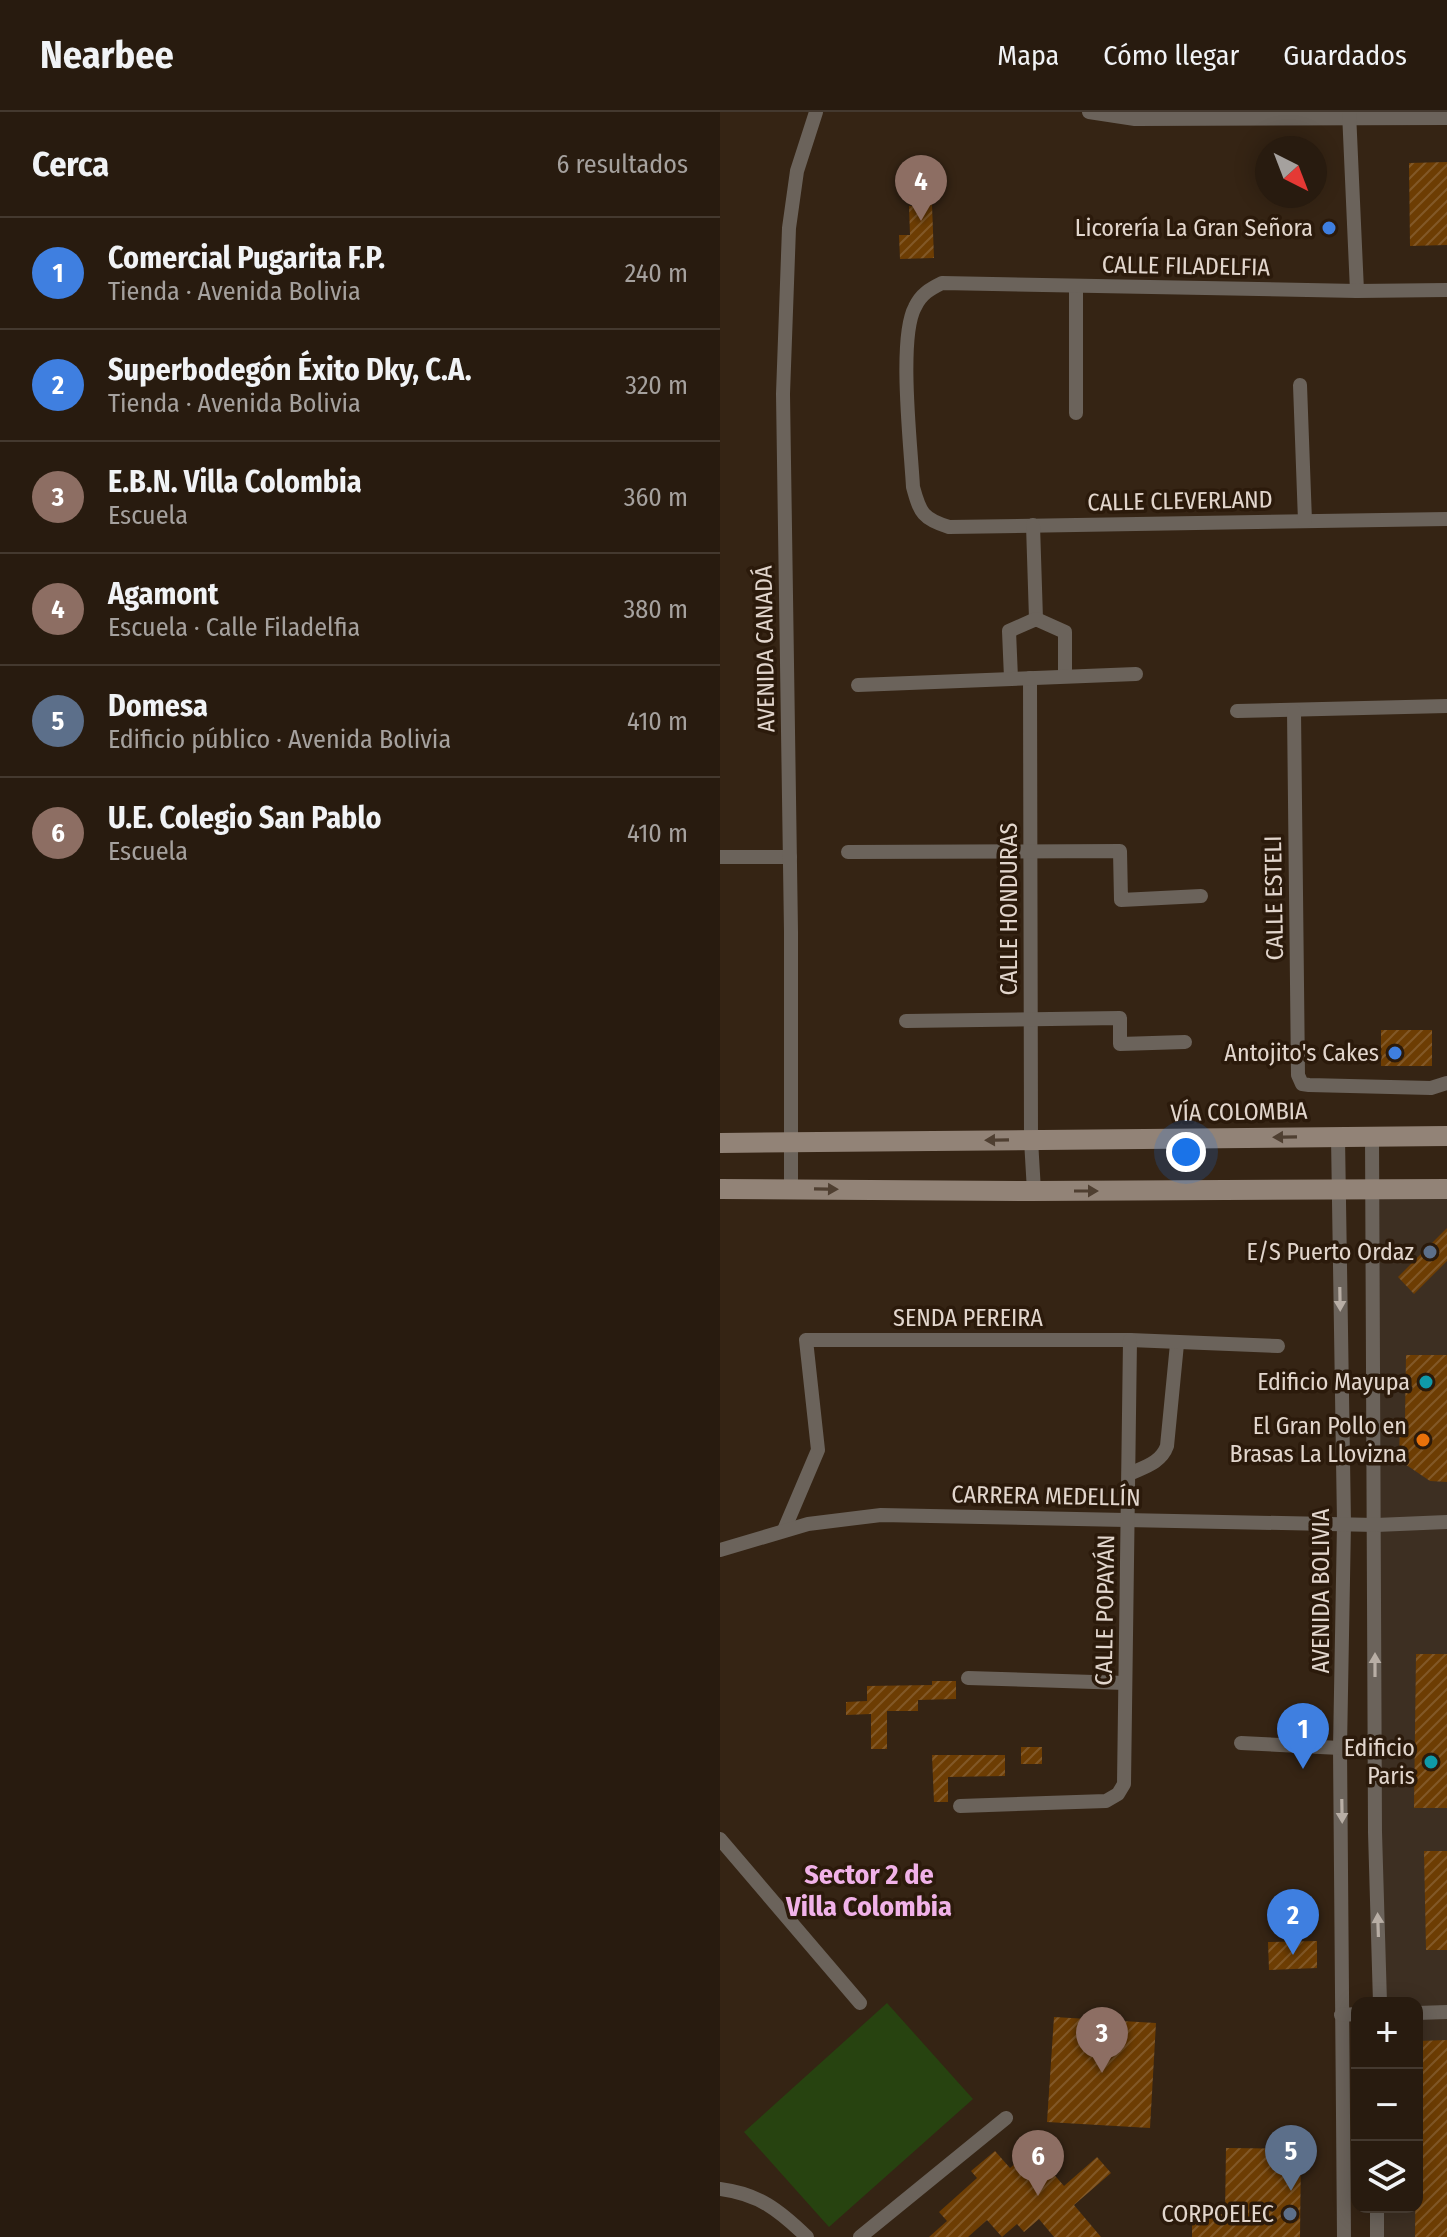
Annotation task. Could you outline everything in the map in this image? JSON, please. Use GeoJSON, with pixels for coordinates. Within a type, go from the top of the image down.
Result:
{"type":"FeatureCollection","features":[{"type":"Feature","properties":{"kind":"main road","name":"VÍA COLOMBIA"},"geometry":{"type":"LineString","coordinates":[[720,1143],[1447,1136]]}},
{"type":"Feature","properties":{"kind":"main road"},"geometry":{"type":"LineString","coordinates":[[720,1189],[1447,1189]]}},
{"type":"Feature","properties":{"kind":"street","name":"AVENIDA CANADÁ"},"geometry":{"type":"LineString","coordinates":[[791,1189],[793,1142],[783,394],[789,228],[797,171],[816,112]]}},
{"type":"Feature","properties":{"kind":"street"},"geometry":{"type":"LineString","coordinates":[[1089,112],[1135,119],[1349,115],[1447,118]]}},
{"type":"Feature","properties":{"kind":"street"},"geometry":{"type":"LineString","coordinates":[[1349,115],[1357,291]]}},
{"type":"Feature","properties":{"kind":"street","name":"CALLE FILADELFIA"},"geometry":{"type":"LineString","coordinates":[[919,510],[913,487],[906,336],[914,308],[925,291],[942,283],[1447,290]]}},
{"type":"Feature","properties":{"kind":"street"},"geometry":{"type":"LineString","coordinates":[[1076,286],[1076,413]]}},
{"type":"Feature","properties":{"kind":"street"},"geometry":{"type":"LineString","coordinates":[[1300,385],[1305,521]]}},
{"type":"Feature","properties":{"kind":"street","name":"CALLE CLEVERLAND"},"geometry":{"type":"LineString","coordinates":[[919,510],[931,521],[949,527],[1447,519]]}},
{"type":"Feature","properties":{"kind":"street"},"geometry":{"type":"LineString","coordinates":[[1033,525],[1036,619]]}},
{"type":"Feature","properties":{"kind":"street"},"geometry":{"type":"LineString","coordinates":[[1011,678],[1009,631],[1036,619],[1065,632],[1065,676]]}},
{"type":"Feature","properties":{"kind":"street"},"geometry":{"type":"LineString","coordinates":[[858,685],[1136,674]]}},
{"type":"Feature","properties":{"kind":"street","name":"CALLE HONDURAS"},"geometry":{"type":"LineString","coordinates":[[1030,678],[1031,1140]]}},
{"type":"Feature","properties":{"kind":"street"},"geometry":{"type":"LineString","coordinates":[[1237,711],[1441,706]]}},
{"type":"Feature","properties":{"kind":"street","name":"CALLE ESTELI"},"geometry":{"type":"LineString","coordinates":[[1294,711],[1298,1075],[1302,1084],[1431,1088],[1447,1083]]}},
{"type":"Feature","properties":{"kind":"street"},"geometry":{"type":"LineString","coordinates":[[848,852],[1120,851],[1121,900],[1201,896]]}},
{"type":"Feature","properties":{"kind":"street"},"geometry":{"type":"LineString","coordinates":[[720,857],[790,857]]}},
{"type":"Feature","properties":{"kind":"street"},"geometry":{"type":"LineString","coordinates":[[906,1021],[1120,1018],[1120,1044],[1185,1042]]}},
{"type":"Feature","properties":{"kind":"street"},"geometry":{"type":"LineString","coordinates":[[1372,1135],[1375,1816],[1380,1997]]}},
{"type":"Feature","properties":{"kind":"street","name":"AVENIDA BOLIVIA"},"geometry":{"type":"LineString","coordinates":[[1338,1137],[1344,1523],[1340,1748],[1344,2237]]}},
{"type":"Feature","properties":{"kind":"street"},"geometry":{"type":"LineString","coordinates":[[1031,1140],[1034,1191]]}},
{"type":"Feature","properties":{"kind":"street","name":"SENDA PEREIRA"},"geometry":{"type":"LineString","coordinates":[[784,1530],[818,1450],[806,1340],[1130,1340],[1278,1346]]}},
{"type":"Feature","properties":{"kind":"street","name":"CALLE POPAYÁN"},"geometry":{"type":"LineString","coordinates":[[960,1806],[1106,1801],[1118,1794],[1124,1784],[1130,1340]]}},
{"type":"Feature","properties":{"kind":"street"},"geometry":{"type":"LineString","coordinates":[[1129,1474],[1154,1463],[1164,1454],[1167,1446],[1177,1344]]}},
{"type":"Feature","properties":{"kind":"street","name":"CARRERA MEDELLÍN"},"geometry":{"type":"LineString","coordinates":[[720,1550],[808,1524],[881,1515],[1376,1525],[1447,1522]]}},
{"type":"Feature","properties":{"kind":"street"},"geometry":{"type":"LineString","coordinates":[[968,1678],[1125,1683]]}},
{"type":"Feature","properties":{"kind":"street"},"geometry":{"type":"LineString","coordinates":[[1241,1743],[1340,1748]]}},
{"type":"Feature","properties":{"kind":"street"},"geometry":{"type":"LineString","coordinates":[[720,1839],[860,2003]]}},
{"type":"Feature","properties":{"kind":"street"},"geometry":{"type":"LineString","coordinates":[[1423,2013],[1447,2012]]}},
{"type":"Feature","properties":{"kind":"street"},"geometry":{"type":"LineString","coordinates":[[1341,2015],[1351,2014]]}},
{"type":"Feature","properties":{"kind":"street"},"geometry":{"type":"LineString","coordinates":[[860,2237],[1006,2118]]}},
{"type":"Feature","properties":{"kind":"street"},"geometry":{"type":"LineString","coordinates":[[720,2189],[743,2192],[780,2211],[807,2237]]}},
{"type":"Feature","properties":{"kind":"street"},"geometry":{"type":"LineString","coordinates":[[1377,2213],[1377,2237]]}},
{"type":"Feature","properties":{"kind":"shaded area"},"geometry":{"type":"Polygon","coordinates":[[[1374,1188],[1447,1189],[1447,2237],[1377,2237],[1377,2213],[1423,2213],[1423,1997],[1380,1997],[1374,1188]]]}},
{"type":"Feature","properties":{"kind":"green space"},"geometry":{"type":"Polygon","coordinates":[[[887,2003],[973,2099],[829,2227],[744,2132],[887,2003]]]}},
{"type":"Feature","properties":{"kind":"building"},"geometry":{"type":"Polygon","coordinates":[[[1447,162],[1447,245],[1410,246],[1409,163],[1447,162]]]}},
{"type":"Feature","properties":{"kind":"building"},"geometry":{"type":"Polygon","coordinates":[[[932,205],[934,258],[900,259],[899,235],[910,235],[909,206],[932,205]]]}},
{"type":"Feature","properties":{"kind":"building"},"geometry":{"type":"Polygon","coordinates":[[[1381,1030],[1432,1030],[1432,1066],[1381,1066],[1381,1030]]]}},
{"type":"Feature","properties":{"kind":"building"},"geometry":{"type":"Polygon","coordinates":[[[1447,1228],[1447,1261],[1414,1294],[1398,1277],[1447,1228]]]}},
{"type":"Feature","properties":{"kind":"building"},"geometry":{"type":"Polygon","coordinates":[[[1406,1355],[1447,1355],[1447,1482],[1430,1481],[1399,1460],[1400,1419],[1405,1419],[1406,1355]]]}},
{"type":"Feature","properties":{"kind":"building","name":"Edificio Paris"},"geometry":{"type":"Polygon","coordinates":[[[1416,1654],[1447,1654],[1447,1808],[1414,1808],[1416,1654]]]}},
{"type":"Feature","properties":{"kind":"building"},"geometry":{"type":"Polygon","coordinates":[[[932,1681],[956,1681],[956,1699],[918,1700],[918,1711],[887,1711],[887,1749],[871,1749],[871,1714],[846,1715],[846,1702],[867,1701],[867,1686],[932,1685],[932,1681]]]}},
{"type":"Feature","properties":{"kind":"building"},"geometry":{"type":"Polygon","coordinates":[[[1021,1747],[1042,1747],[1042,1764],[1021,1764],[1021,1747]]]}},
{"type":"Feature","properties":{"kind":"building"},"geometry":{"type":"Polygon","coordinates":[[[932,1755],[1005,1755],[1005,1776],[948,1777],[948,1802],[934,1802],[932,1755]]]}},
{"type":"Feature","properties":{"kind":"building"},"geometry":{"type":"Polygon","coordinates":[[[1424,1851],[1447,1851],[1447,1950],[1426,1950],[1424,1851]]]}},
{"type":"Feature","properties":{"kind":"building"},"geometry":{"type":"Polygon","coordinates":[[[1317,1941],[1317,1968],[1269,1970],[1268,1942],[1317,1941]]]}},
{"type":"Feature","properties":{"kind":"building"},"geometry":{"type":"Polygon","coordinates":[[[1054,2017],[1156,2023],[1150,2128],[1047,2122],[1054,2017]]]}},
{"type":"Feature","properties":{"kind":"building"},"geometry":{"type":"Polygon","coordinates":[[[1447,2040],[1447,2237],[1415,2237],[1415,2213],[1423,2213],[1423,2041],[1447,2040]]]}},
{"type":"Feature","properties":{"kind":"building"},"geometry":{"type":"Polygon","coordinates":[[[1226,2148],[1301,2149],[1300,2237],[1192,2237],[1192,2214],[1225,2214],[1226,2148]]]}},
{"type":"Feature","properties":{"kind":"building"},"geometry":{"type":"Polygon","coordinates":[[[1032,2149],[1064,2186],[1097,2157],[1111,2173],[1074,2205],[1101,2237],[1054,2237],[1039,2219],[1024,2232],[1017,2224],[1002,2237],[987,2220],[968,2237],[929,2237],[947,2221],[939,2212],[977,2178],[971,2171],[995,2151],[1010,2168],[1032,2149]]]}},
{"type":"Feature","properties":{"kind":"place","name":"Agamont"},"geometry":{"type":"Point","coordinates":[921,221]}},
{"type":"Feature","properties":{"kind":"place","name":"Licorería La Gran Señora"},"geometry":{"type":"Point","coordinates":[1329,228]}},
{"type":"Feature","properties":{"kind":"place","name":"Antojito's Cakes"},"geometry":{"type":"Point","coordinates":[1395,1053]}},
{"type":"Feature","properties":{"kind":"place","name":"E/S Puerto Ordaz"},"geometry":{"type":"Point","coordinates":[1430,1252]}},
{"type":"Feature","properties":{"kind":"place","name":"Edificio Mayupa"},"geometry":{"type":"Point","coordinates":[1426,1382]}},
{"type":"Feature","properties":{"kind":"place","name":"El Gran Pollo en Brasas La Llovizna"},"geometry":{"type":"Point","coordinates":[1423,1440]}},
{"type":"Feature","properties":{"kind":"place","name":"Edificio Paris"},"geometry":{"type":"Point","coordinates":[1431,1762]}},
{"type":"Feature","properties":{"kind":"place","name":"Comercial Pugarita F.P."},"geometry":{"type":"Point","coordinates":[1303,1769]}},
{"type":"Feature","properties":{"kind":"place","name":"Superbodegón Éxito Dky, C.A."},"geometry":{"type":"Point","coordinates":[1293,1955]}},
{"type":"Feature","properties":{"kind":"place","name":"E.B.N. Villa Colombia"},"geometry":{"type":"Point","coordinates":[1102,2073]}},
{"type":"Feature","properties":{"kind":"place","name":"Domesa"},"geometry":{"type":"Point","coordinates":[1291,2191]}},
{"type":"Feature","properties":{"kind":"place","name":"U.E. Colegio San Pablo"},"geometry":{"type":"Point","coordinates":[1038,2196]}},
{"type":"Feature","properties":{"kind":"place","name":"CORPOELEC"},"geometry":{"type":"Point","coordinates":[1290,2214]}},
{"type":"Feature","properties":{"kind":"district","name":"Sector 2 de Villa Colombia"},"geometry":{"type":"Point","coordinates":[869,1890]}}]}
